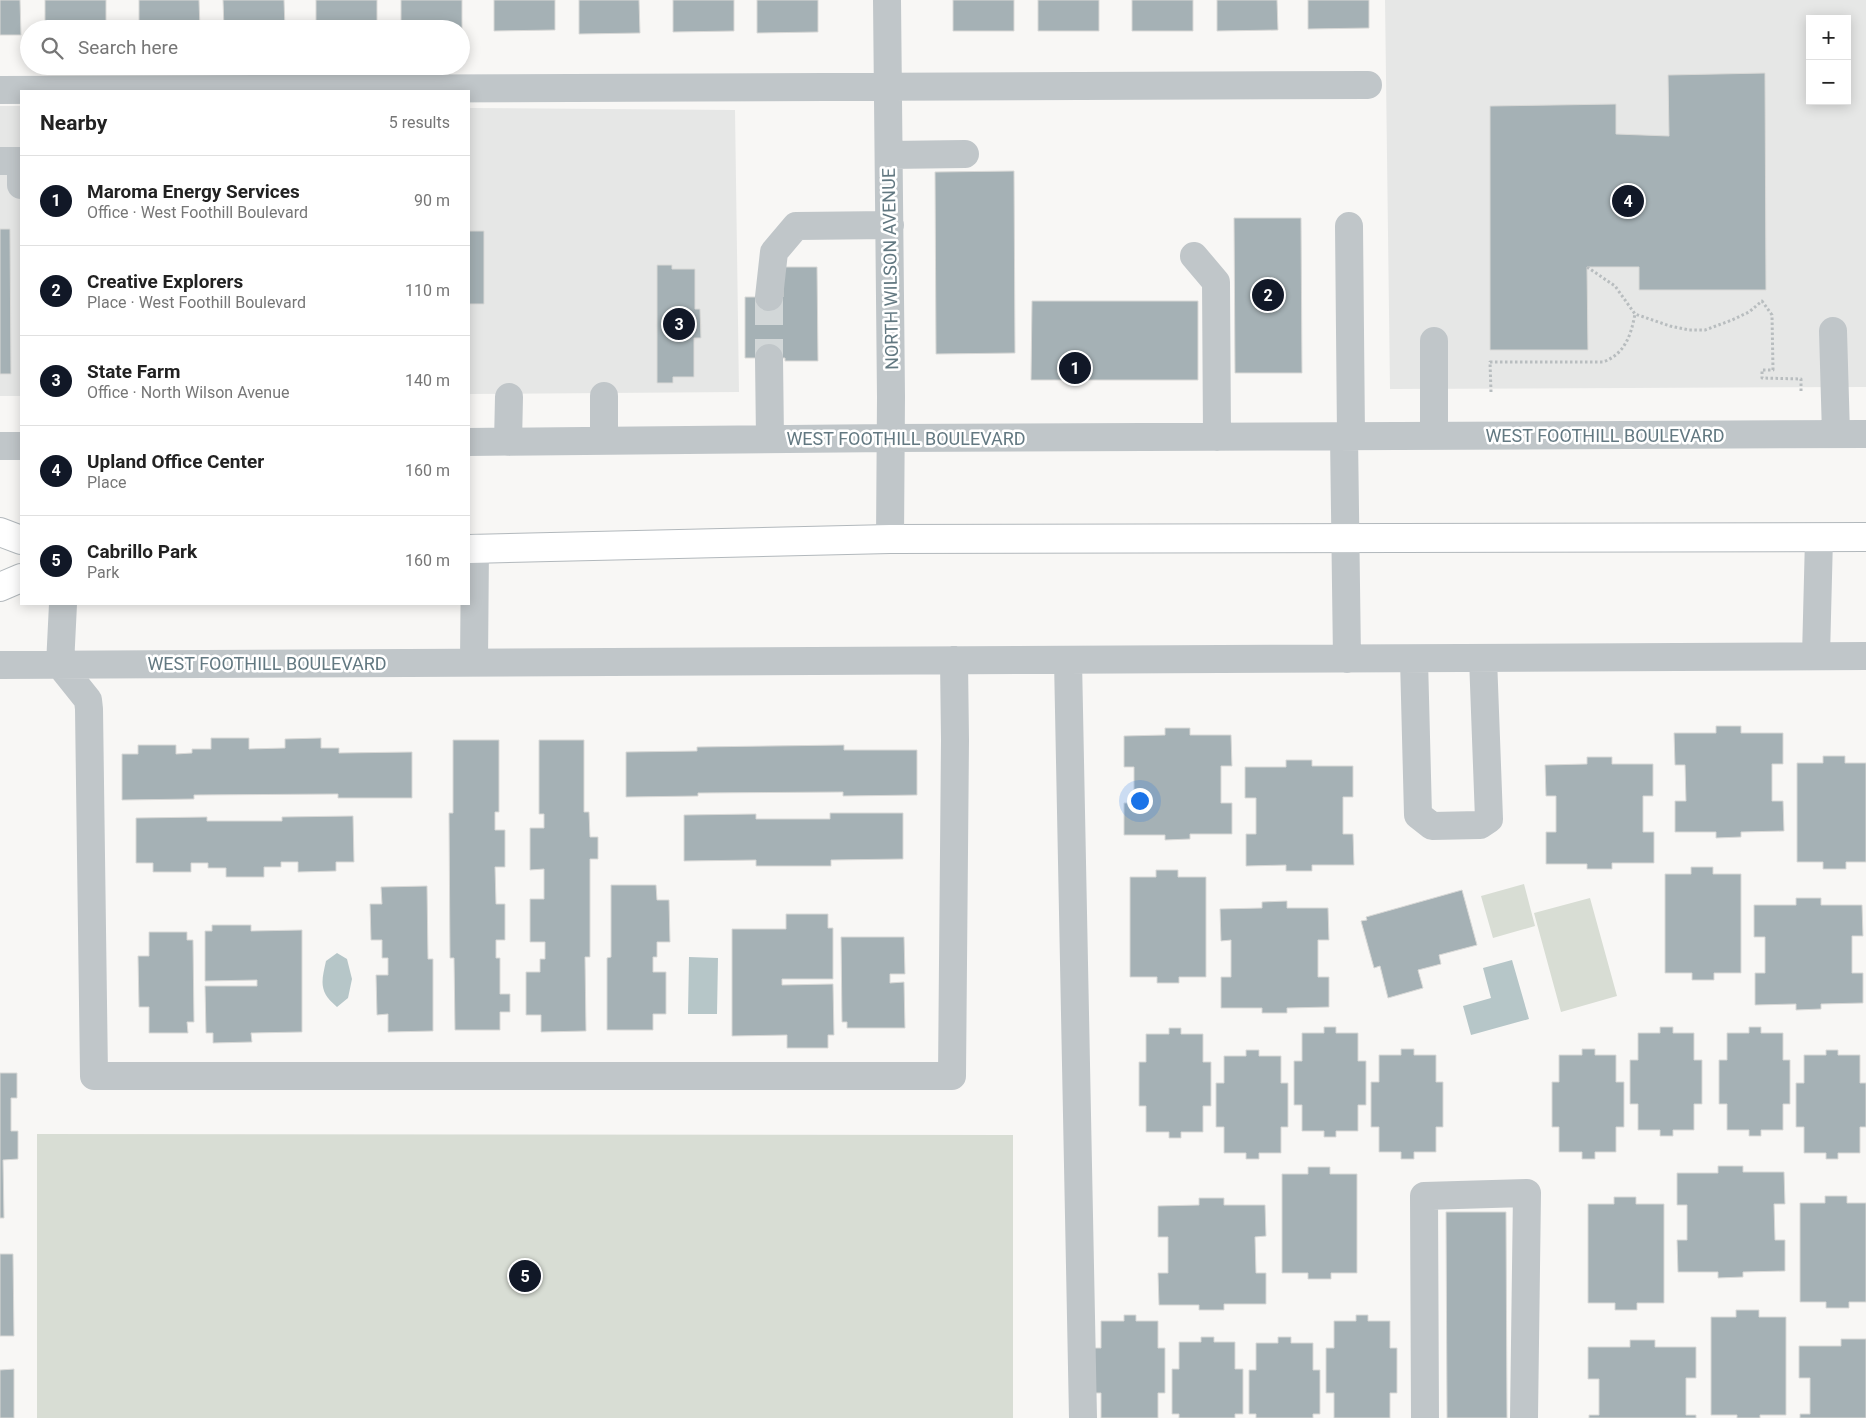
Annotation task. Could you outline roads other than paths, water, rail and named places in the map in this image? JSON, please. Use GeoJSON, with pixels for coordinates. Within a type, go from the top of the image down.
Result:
{"type":"FeatureCollection","features":[{"type":"Feature","properties":{"kind":"main road"},"geometry":{"type":"LineString","coordinates":[[0,532],[20,540]]}},
{"type":"Feature","properties":{"kind":"main road"},"geometry":{"type":"LineString","coordinates":[[472,549],[890,539],[1866,538]]}},
{"type":"Feature","properties":{"kind":"main road"},"geometry":{"type":"LineString","coordinates":[[0,587],[20,578]]}},
{"type":"Feature","properties":{"kind":"street","name":"NORTH WILSON AVENUE"},"geometry":{"type":"LineString","coordinates":[[887,0],[890,225],[890,539]]}},
{"type":"Feature","properties":{"kind":"street"},"geometry":{"type":"LineString","coordinates":[[0,90],[1368,85]]}},
{"type":"Feature","properties":{"kind":"street"},"geometry":{"type":"LineString","coordinates":[[889,155],[965,154]]}},
{"type":"Feature","properties":{"kind":"street"},"geometry":{"type":"LineString","coordinates":[[0,161],[20,162]]}},
{"type":"Feature","properties":{"kind":"street"},"geometry":{"type":"LineString","coordinates":[[769,297],[774,252],[796,226],[890,225]]}},
{"type":"Feature","properties":{"kind":"street"},"geometry":{"type":"LineString","coordinates":[[1347,659],[1345,538],[1349,226]]}},
{"type":"Feature","properties":{"kind":"street"},"geometry":{"type":"LineString","coordinates":[[1194,256],[1216,282],[1217,437]]}},
{"type":"Feature","properties":{"kind":"street"},"geometry":{"type":"LineString","coordinates":[[1833,332],[1836,434]]}},
{"type":"Feature","properties":{"kind":"street"},"geometry":{"type":"LineString","coordinates":[[1434,341],[1434,436]]}},
{"type":"Feature","properties":{"kind":"street"},"geometry":{"type":"LineString","coordinates":[[769,358],[770,439]]}},
{"type":"Feature","properties":{"kind":"street"},"geometry":{"type":"LineString","coordinates":[[604,396],[604,440]]}},
{"type":"Feature","properties":{"kind":"street"},"geometry":{"type":"LineString","coordinates":[[508,442],[509,397]]}},
{"type":"Feature","properties":{"kind":"street","name":"WEST FOOTHILL BOULEVARD"},"geometry":{"type":"LineString","coordinates":[[470,442],[891,438],[1866,434]]}},
{"type":"Feature","properties":{"kind":"street"},"geometry":{"type":"LineString","coordinates":[[0,446],[20,446]]}},
{"type":"Feature","properties":{"kind":"street"},"geometry":{"type":"LineString","coordinates":[[1816,656],[1818,538]]}},
{"type":"Feature","properties":{"kind":"street"},"geometry":{"type":"LineString","coordinates":[[472,549],[474,662]]}},
{"type":"Feature","properties":{"kind":"street"},"geometry":{"type":"LineString","coordinates":[[63,605],[60,664],[88,700],[89,709],[94,1076],[952,1076],[954,660]]}},
{"type":"Feature","properties":{"kind":"street","name":"WEST FOOTHILL BOULEVARD"},"geometry":{"type":"LineString","coordinates":[[0,664],[1866,656]]}},
{"type":"Feature","properties":{"kind":"street"},"geometry":{"type":"LineString","coordinates":[[1414,659],[1418,815],[1432,826],[1480,825],[1488,819],[1483,658]]}},
{"type":"Feature","properties":{"kind":"street"},"geometry":{"type":"LineString","coordinates":[[1068,660],[1083,1418]]}},
{"type":"Feature","properties":{"kind":"street"},"geometry":{"type":"LineString","coordinates":[[1425,1418],[1424,1196],[1527,1194],[1524,1418]]}},
{"type":"Feature","properties":{"kind":"tunnel"},"geometry":{"type":"LineString","coordinates":[[769,297],[769,358]]}},
{"type":"Feature","properties":{"kind":"place","name":"Upland Office Center"},"geometry":{"type":"Point","coordinates":[1628,201]}},
{"type":"Feature","properties":{"kind":"place","name":"Creative Explorers"},"geometry":{"type":"Point","coordinates":[1268,295]}},
{"type":"Feature","properties":{"kind":"place","name":"State Farm"},"geometry":{"type":"Point","coordinates":[679,324]}},
{"type":"Feature","properties":{"kind":"place","name":"Maroma Energy Services"},"geometry":{"type":"Point","coordinates":[1075,368]}},
{"type":"Feature","properties":{"kind":"place","name":"Cabrillo Park"},"geometry":{"type":"Point","coordinates":[525,1276]}}]}
